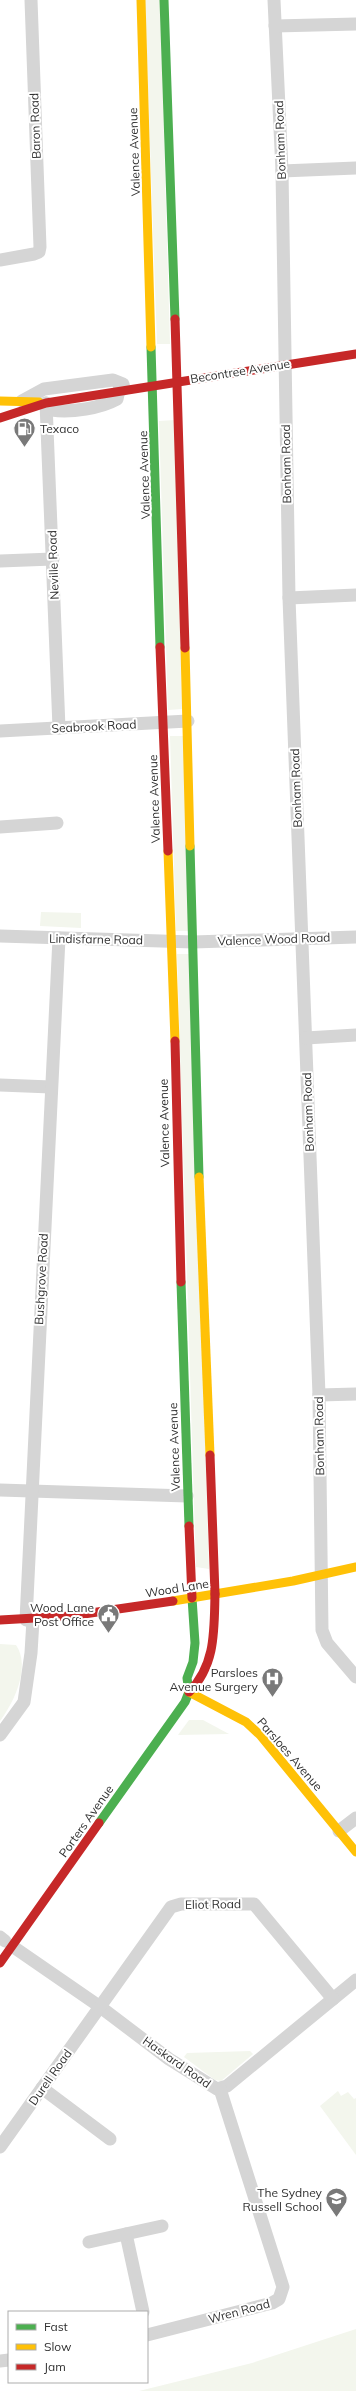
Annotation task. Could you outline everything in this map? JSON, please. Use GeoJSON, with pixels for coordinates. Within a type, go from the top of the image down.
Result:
{"type":"FeatureCollection","features":[{"type":"Feature","properties":{"kind":"street","name":"Baron Road"},"geometry":{"type":"LineString","coordinates":[[0,260],[39,252],[31,0]]}},
{"type":"Feature","properties":{"kind":"street","name":"Valence Avenue"},"geometry":{"type":"LineString","coordinates":[[141,0],[187,1496],[192,1598]]}},
{"type":"Feature","properties":{"kind":"street"},"geometry":{"type":"LineString","coordinates":[[164,0],[188,721],[208,1468],[215,1594]]}},
{"type":"Feature","properties":{"kind":"street","name":"Bonham Road"},"geometry":{"type":"LineString","coordinates":[[274,0],[282,171],[289,598],[319,1395],[323,1576],[322,1630],[328,1643],[356,1677]]}},
{"type":"Feature","properties":{"kind":"street"},"geometry":{"type":"LineString","coordinates":[[275,26],[356,24]]}},
{"type":"Feature","properties":{"kind":"street"},"geometry":{"type":"LineString","coordinates":[[282,171],[356,168]]}},
{"type":"Feature","properties":{"kind":"street","name":"Becontree Avenue"},"geometry":{"type":"LineString","coordinates":[[121,390],[356,354]]}},
{"type":"Feature","properties":{"kind":"street"},"geometry":{"type":"LineString","coordinates":[[0,401],[46,403],[52,410],[61,412],[109,404],[117,399],[123,384],[113,380],[44,390],[22,401]]}},
{"type":"Feature","properties":{"kind":"street"},"geometry":{"type":"LineString","coordinates":[[0,418],[46,403]]}},
{"type":"Feature","properties":{"kind":"street","name":"Neville Road"},"geometry":{"type":"LineString","coordinates":[[46,403],[59,728]]}},
{"type":"Feature","properties":{"kind":"street"},"geometry":{"type":"LineString","coordinates":[[0,561],[53,558]]}},
{"type":"Feature","properties":{"kind":"street"},"geometry":{"type":"LineString","coordinates":[[289,598],[356,595]]}},
{"type":"Feature","properties":{"kind":"street","name":"Seabrook Road"},"geometry":{"type":"LineString","coordinates":[[0,731],[188,721]]}},
{"type":"Feature","properties":{"kind":"street"},"geometry":{"type":"LineString","coordinates":[[0,827],[57,823]]}},
{"type":"Feature","properties":{"kind":"street","name":"Lindisfarne Road"},"geometry":{"type":"LineString","coordinates":[[0,936],[171,940],[193,942]]}},
{"type":"Feature","properties":{"kind":"street","name":"Valence Wood Road"},"geometry":{"type":"LineString","coordinates":[[193,942],[356,937]]}},
{"type":"Feature","properties":{"kind":"street","name":"Bushgrove Road"},"geometry":{"type":"LineString","coordinates":[[0,1734],[24,1702],[31,1653],[29,1620],[31,1492],[59,938]]}},
{"type":"Feature","properties":{"kind":"street"},"geometry":{"type":"LineString","coordinates":[[306,1038],[356,1035]]}},
{"type":"Feature","properties":{"kind":"street"},"geometry":{"type":"LineString","coordinates":[[0,1085],[51,1087]]}},
{"type":"Feature","properties":{"kind":"street"},"geometry":{"type":"LineString","coordinates":[[319,1395],[356,1394]]}},
{"type":"Feature","properties":{"kind":"street"},"geometry":{"type":"LineString","coordinates":[[0,1490],[187,1496]]}},
{"type":"Feature","properties":{"kind":"street","name":"Wood Lane"},"geometry":{"type":"LineString","coordinates":[[0,1620],[29,1620],[192,1598],[323,1576],[356,1567]]}},
{"type":"Feature","properties":{"kind":"street","name":"Porters Avenue"},"geometry":{"type":"LineString","coordinates":[[0,1963],[4,1943],[177,1699],[189,1692],[198,1684],[212,1654],[215,1594]]}},
{"type":"Feature","properties":{"kind":"street"},"geometry":{"type":"LineString","coordinates":[[189,1692],[188,1678],[193,1662],[195,1643],[192,1598]]}},
{"type":"Feature","properties":{"kind":"street","name":"Parsloes Avenue"},"geometry":{"type":"LineString","coordinates":[[189,1692],[251,1726],[356,1852]]}},
{"type":"Feature","properties":{"kind":"street"},"geometry":{"type":"LineString","coordinates":[[339,1831],[356,1818]]}},
{"type":"Feature","properties":{"kind":"street","name":"Eliot Road"},"geometry":{"type":"LineString","coordinates":[[99,2006],[171,1907],[181,1904],[250,1903],[257,1906],[333,1999]]}},
{"type":"Feature","properties":{"kind":"street","name":"Haskard Road"},"geometry":{"type":"LineString","coordinates":[[4,1943],[99,2006],[169,2059],[214,2088],[220,2089],[227,2086],[356,1980]]}},
{"type":"Feature","properties":{"kind":"street","name":"Durell Road"},"geometry":{"type":"LineString","coordinates":[[0,2147],[99,2006]]}},
{"type":"Feature","properties":{"kind":"street"},"geometry":{"type":"LineString","coordinates":[[42,2088],[110,2139]]}},
{"type":"Feature","properties":{"kind":"street","name":"Wren Road"},"geometry":{"type":"LineString","coordinates":[[148,2332],[272,2303],[279,2298],[283,2288],[220,2089]]}},
{"type":"Feature","properties":{"kind":"street"},"geometry":{"type":"LineString","coordinates":[[89,2242],[162,2226]]}},
{"type":"Feature","properties":{"kind":"street"},"geometry":{"type":"LineString","coordinates":[[126,2234],[143,2311]]}},
{"type":"Feature","properties":{"kind":"shaded area"},"geometry":{"type":"Polygon","coordinates":[[[145,0],[160,0],[170,344],[157,344],[145,0]]]}},
{"type":"Feature","properties":{"kind":"shaded area"},"geometry":{"type":"Polygon","coordinates":[[[175,420],[182,709],[168,710],[159,421],[175,420]]]}},
{"type":"Feature","properties":{"kind":"shaded area"},"geometry":{"type":"Polygon","coordinates":[[[170,736],[184,736],[189,931],[176,931],[170,736]]]}},
{"type":"Feature","properties":{"kind":"shaded area"},"geometry":{"type":"Polygon","coordinates":[[[41,912],[81,913],[81,928],[40,926],[41,912]]]}},
{"type":"Feature","properties":{"kind":"shaded area"},"geometry":{"type":"Polygon","coordinates":[[[177,954],[190,954],[209,1569],[196,1567],[177,954]]]}},
{"type":"Feature","properties":{"kind":"shaded area"},"geometry":{"type":"Polygon","coordinates":[[[0,1644],[16,1645],[22,1663],[19,1684],[11,1704],[0,1721],[0,1644]]]}},
{"type":"Feature","properties":{"kind":"shaded area"},"geometry":{"type":"Polygon","coordinates":[[[189,1720],[203,1720],[229,1734],[178,1735],[189,1720]]]}},
{"type":"Feature","properties":{"kind":"shaded area"},"geometry":{"type":"Polygon","coordinates":[[[250,2051],[253,2054],[221,2081],[215,2080],[184,2057],[187,2053],[250,2051]]]}},
{"type":"Feature","properties":{"kind":"shaded area"},"geometry":{"type":"Polygon","coordinates":[[[338,2091],[341,2096],[348,2092],[354,2099],[356,2098],[356,2155],[320,2106],[338,2091]]]}},
{"type":"Feature","properties":{"kind":"shaded area"},"geometry":{"type":"Polygon","coordinates":[[[356,2329],[356,2391],[139,2391],[252,2363],[356,2329]]]}},
{"type":"Feature","properties":{"kind":"traffic: fast"},"geometry":{"type":"LineString","coordinates":[[164,0],[175,319]]}},
{"type":"Feature","properties":{"kind":"traffic: fast"},"geometry":{"type":"LineString","coordinates":[[151,347],[160,647]]}},
{"type":"Feature","properties":{"kind":"traffic: fast"},"geometry":{"type":"LineString","coordinates":[[190,846],[199,1177]]}},
{"type":"Feature","properties":{"kind":"traffic: fast"},"geometry":{"type":"LineString","coordinates":[[181,1282],[189,1526]]}},
{"type":"Feature","properties":{"kind":"traffic: fast"},"geometry":{"type":"LineString","coordinates":[[99,1823],[185,1702],[189,1692],[187,1678],[193,1662],[195,1643],[192,1598]]}},
{"type":"Feature","properties":{"kind":"traffic: slow"},"geometry":{"type":"LineString","coordinates":[[141,0],[151,347]]}},
{"type":"Feature","properties":{"kind":"traffic: slow"},"geometry":{"type":"LineString","coordinates":[[0,401],[39,402]]}},
{"type":"Feature","properties":{"kind":"traffic: slow"},"geometry":{"type":"LineString","coordinates":[[185,648],[190,846]]}},
{"type":"Feature","properties":{"kind":"traffic: slow"},"geometry":{"type":"LineString","coordinates":[[168,851],[175,1041]]}},
{"type":"Feature","properties":{"kind":"traffic: slow"},"geometry":{"type":"LineString","coordinates":[[199,1177],[210,1455]]}},
{"type":"Feature","properties":{"kind":"traffic: slow"},"geometry":{"type":"LineString","coordinates":[[173,1601],[293,1581],[356,1567]]}},
{"type":"Feature","properties":{"kind":"traffic: slow"},"geometry":{"type":"LineString","coordinates":[[189,1692],[246,1722],[260,1735],[356,1852]]}},
{"type":"Feature","properties":{"kind":"traffic: jam"},"geometry":{"type":"LineString","coordinates":[[175,319],[185,648]]}},
{"type":"Feature","properties":{"kind":"traffic: jam"},"geometry":{"type":"LineString","coordinates":[[0,418],[46,403],[356,354]]}},
{"type":"Feature","properties":{"kind":"traffic: jam"},"geometry":{"type":"LineString","coordinates":[[160,647],[168,851]]}},
{"type":"Feature","properties":{"kind":"traffic: jam"},"geometry":{"type":"LineString","coordinates":[[175,1041],[181,1282]]}},
{"type":"Feature","properties":{"kind":"traffic: jam"},"geometry":{"type":"LineString","coordinates":[[210,1455],[215,1594]]}},
{"type":"Feature","properties":{"kind":"traffic: jam"},"geometry":{"type":"LineString","coordinates":[[189,1526],[192,1598]]}},
{"type":"Feature","properties":{"kind":"traffic: jam"},"geometry":{"type":"LineString","coordinates":[[189,1692],[198,1682],[209,1659],[212,1646],[215,1594]]}},
{"type":"Feature","properties":{"kind":"traffic: jam"},"geometry":{"type":"LineString","coordinates":[[0,1620],[70,1616],[173,1601]]}},
{"type":"Feature","properties":{"kind":"traffic: jam"},"geometry":{"type":"LineString","coordinates":[[0,1963],[99,1823]]}},
{"type":"Feature","properties":{"kind":"place","name":"Texaco"},"geometry":{"type":"Point","coordinates":[24,448]}},
{"type":"Feature","properties":{"kind":"place","name":"Wood Lane Post Office"},"geometry":{"type":"Point","coordinates":[109,1634]}},
{"type":"Feature","properties":{"kind":"place","name":"Parsloes Avenue Surgery"},"geometry":{"type":"Point","coordinates":[273,1698]}},
{"type":"Feature","properties":{"kind":"place","name":"The Sydney Russell School"},"geometry":{"type":"Point","coordinates":[337,2218]}}]}
